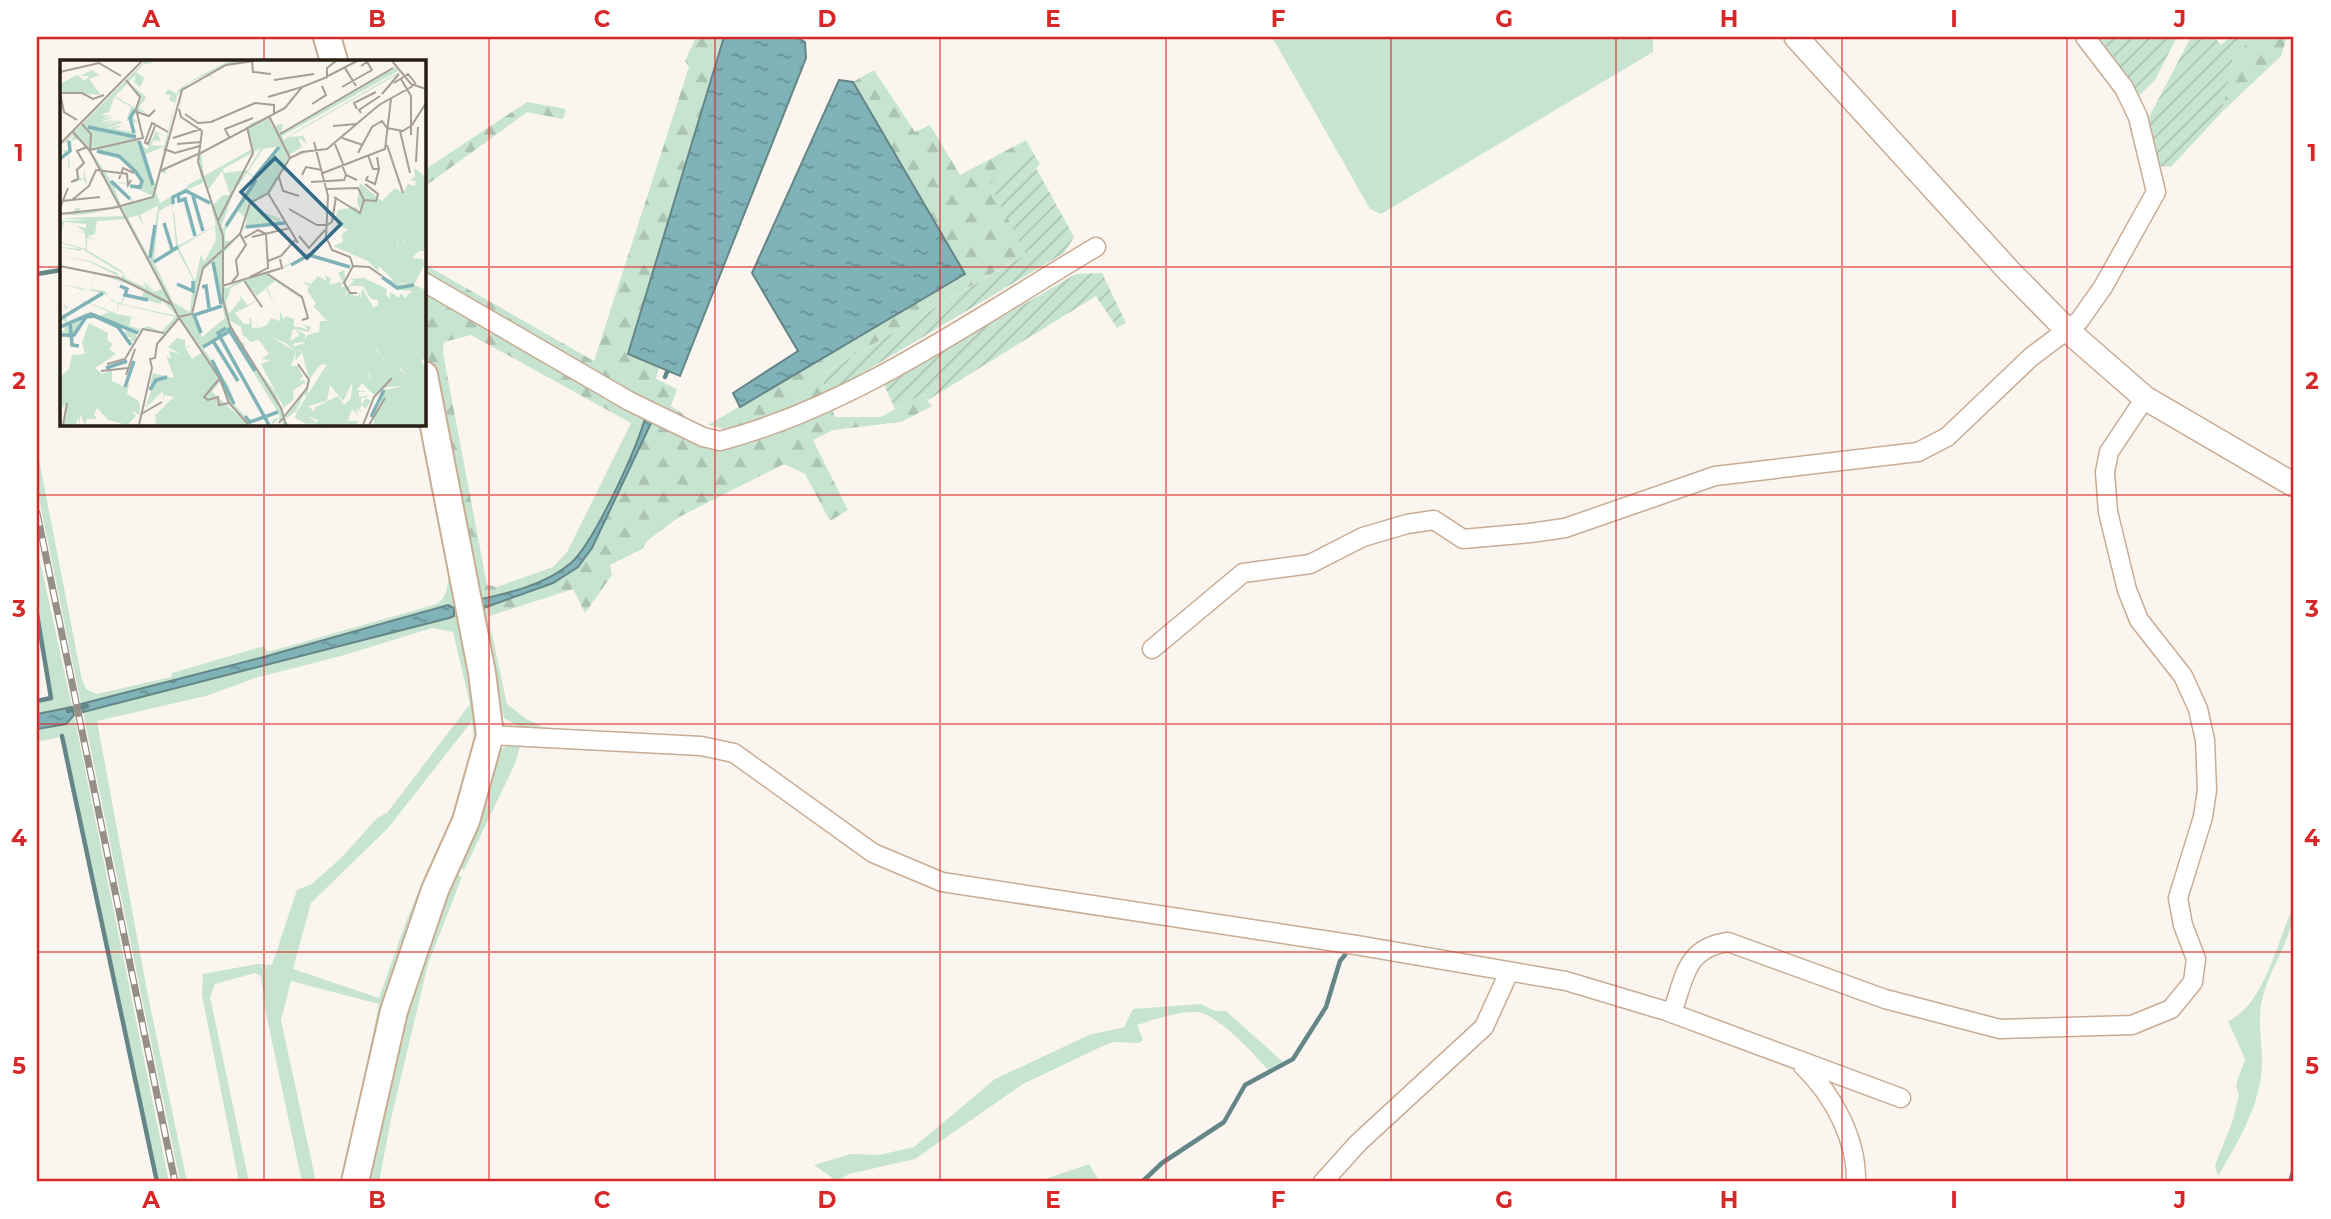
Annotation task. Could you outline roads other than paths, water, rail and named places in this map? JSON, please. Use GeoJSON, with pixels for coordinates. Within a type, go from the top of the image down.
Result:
{"type":"FeatureCollection","features":[{"type":"Feature","properties":{"kind":"main road"},"geometry":{"type":"LineString","coordinates":[[327,37],[334,60]]}},
{"type":"Feature","properties":{"kind":"main road"},"geometry":{"type":"LineString","coordinates":[[355,1182],[394,1011],[435,890],[466,821],[490,735],[480,659],[425,380]]}},
{"type":"Feature","properties":{"kind":"street"},"geometry":{"type":"LineString","coordinates":[[1796,37],[2009,271],[2067,330],[2145,398],[2294,485]]}},
{"type":"Feature","properties":{"kind":"street"},"geometry":{"type":"LineString","coordinates":[[1152,649],[1243,573],[1310,564],[1363,537],[1407,524],[1434,520],[1463,539],[1564,528],[1715,476],[1918,452],[1948,437],[2031,356],[2079,321],[2103,287],[2156,192],[2138,117],[2123,88],[2085,37]]}},
{"type":"Feature","properties":{"kind":"street"},"geometry":{"type":"LineString","coordinates":[[425,283],[629,401],[703,438],[720,441],[828,401],[869,381],[1096,247]]}},
{"type":"Feature","properties":{"kind":"street"},"geometry":{"type":"LineString","coordinates":[[1672,1013],[1693,958],[1707,945],[1728,942],[1885,999],[2000,1029],[2132,1025],[2171,1009],[2193,982],[2196,959],[2183,925],[2178,898],[2203,817],[2207,790],[2205,740],[2198,709],[2183,676],[2139,620],[2127,590],[2108,512],[2105,472],[2109,452],[2145,398]]}},
{"type":"Feature","properties":{"kind":"street"},"geometry":{"type":"LineString","coordinates":[[490,735],[701,746],[734,754],[873,853],[942,882],[1356,945],[1566,981],[1672,1013],[1901,1098]]}},
{"type":"Feature","properties":{"kind":"street"},"geometry":{"type":"LineString","coordinates":[[1323,1182],[1358,1143],[1484,1027],[1510,972]]}},
{"type":"Feature","properties":{"kind":"street"},"geometry":{"type":"LineString","coordinates":[[1795,1059],[1818,1080],[1833,1101],[1856,1168],[1856,1182]]}},
{"type":"Feature","properties":{"kind":"water"},"geometry":{"type":"Polygon","coordinates":[[[724,37],[796,37],[805,42],[806,58],[680,376],[628,354],[724,37]]]}},
{"type":"Feature","properties":{"kind":"water"},"geometry":{"type":"Polygon","coordinates":[[[839,80],[853,82],[965,274],[740,407],[733,393],[798,351],[752,273],[839,80]]]}},
{"type":"Feature","properties":{"kind":"water"},"geometry":{"type":"Polygon","coordinates":[[[646,415],[653,419],[592,548],[578,567],[553,583],[478,610],[477,600],[538,583],[561,571],[581,552],[614,493],[646,415]]]}},
{"type":"Feature","properties":{"kind":"water"},"geometry":{"type":"Polygon","coordinates":[[[448,605],[454,608],[454,616],[449,618],[83,712],[81,704],[260,658],[448,605]]]}},
{"type":"Feature","properties":{"kind":"water"},"geometry":{"type":"Polygon","coordinates":[[[72,707],[74,715],[66,724],[37,729],[37,714],[72,707]]]}},
{"type":"Feature","properties":{"kind":"waterway"},"geometry":{"type":"LineString","coordinates":[[37,274],[60,270]]}},
{"type":"Feature","properties":{"kind":"waterway"},"geometry":{"type":"LineString","coordinates":[[665,377],[667,372]]}},
{"type":"Feature","properties":{"kind":"waterway"},"geometry":{"type":"LineString","coordinates":[[37,614],[51,698],[37,701]]}},
{"type":"Feature","properties":{"kind":"waterway"},"geometry":{"type":"LineString","coordinates":[[68,711],[87,706]]}},
{"type":"Feature","properties":{"kind":"waterway"},"geometry":{"type":"LineString","coordinates":[[62,736],[157,1182]]}},
{"type":"Feature","properties":{"kind":"waterway"},"geometry":{"type":"LineString","coordinates":[[1142,1182],[1162,1163],[1224,1122],[1245,1085],[1293,1059],[1326,1007],[1340,961],[1345,955]]}},
{"type":"Feature","properties":{"kind":"waterway"},"geometry":{"type":"LineString","coordinates":[[2290,1182],[2294,1169]]}},
{"type":"Feature","properties":{"kind":"railway"},"geometry":{"type":"LineString","coordinates":[[37,513],[175,1182]]}}]}
